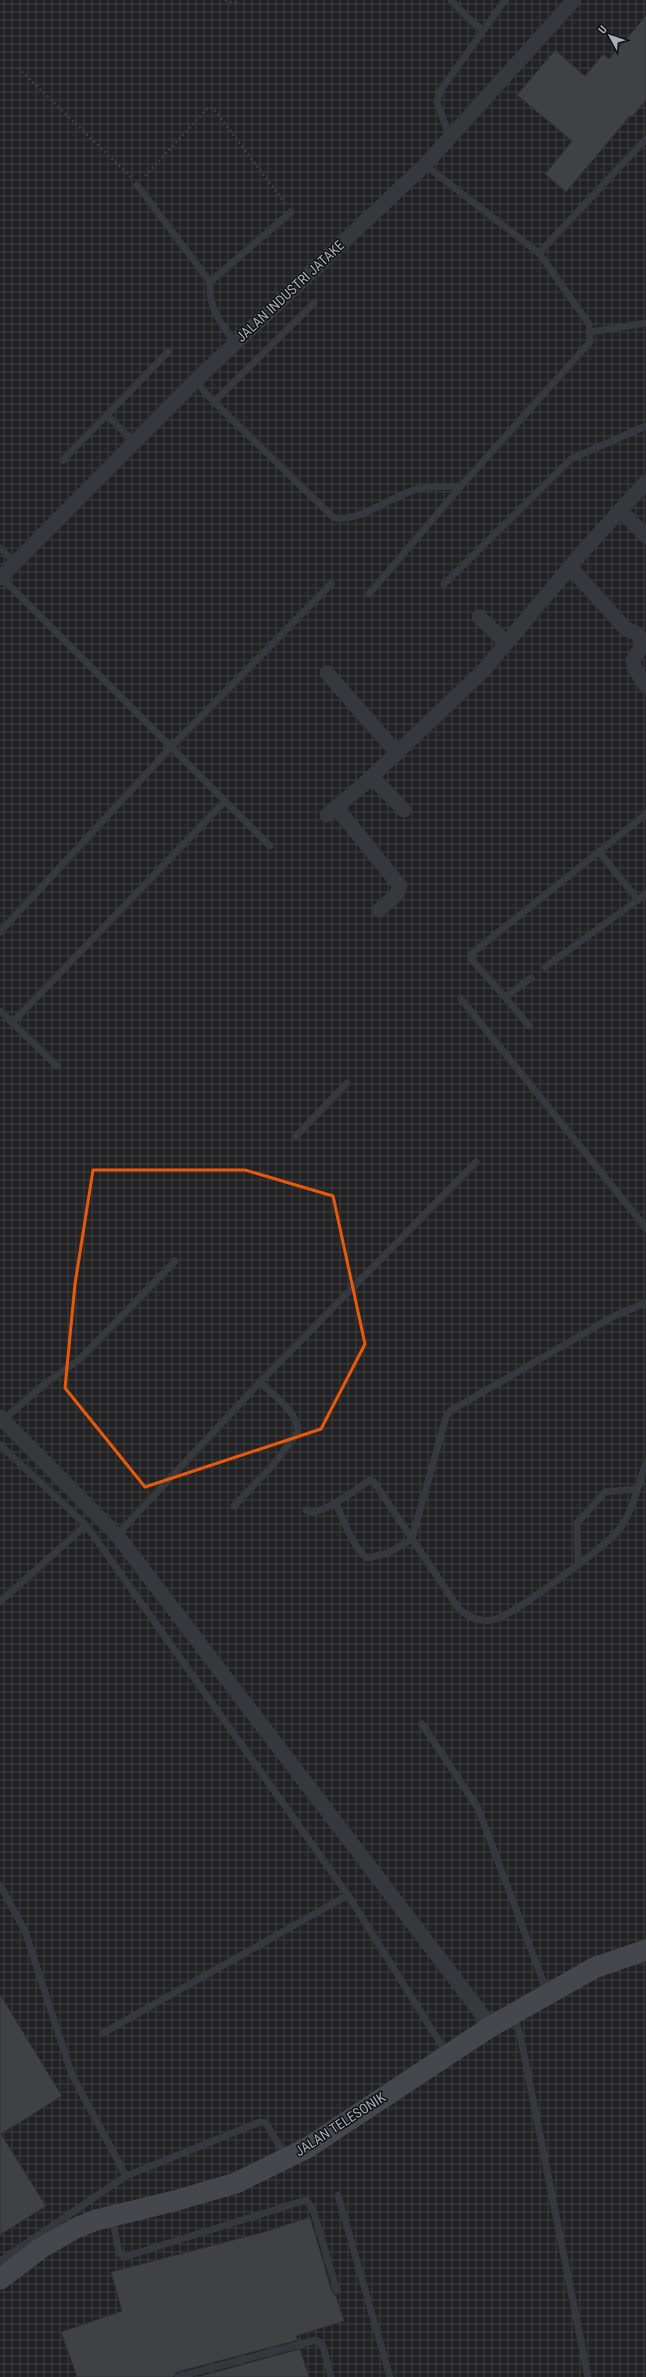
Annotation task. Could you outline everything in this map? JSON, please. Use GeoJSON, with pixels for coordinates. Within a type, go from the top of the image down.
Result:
{"type":"FeatureCollection","features":[{"type":"Feature","properties":{"kind":"street","name":"JALAN INDUSTRI JATAKE"},"geometry":{"type":"LineString","coordinates":[[0,577],[195,381],[425,166],[574,0]]}},
{"type":"Feature","properties":{"kind":"street"},"geometry":{"type":"LineString","coordinates":[[379,910],[396,895],[400,886],[332,811],[372,777],[484,670],[570,567],[646,482]]}},
{"type":"Feature","properties":{"kind":"street"},"geometry":{"type":"LineString","coordinates":[[620,510],[646,536]]}},
{"type":"Feature","properties":{"kind":"street"},"geometry":{"type":"LineString","coordinates":[[570,567],[625,628],[638,634],[642,645],[633,660],[635,669],[646,686]]}},
{"type":"Feature","properties":{"kind":"street"},"geometry":{"type":"LineString","coordinates":[[480,617],[506,643]]}},
{"type":"Feature","properties":{"kind":"street"},"geometry":{"type":"LineString","coordinates":[[327,673],[397,753]]}},
{"type":"Feature","properties":{"kind":"street"},"geometry":{"type":"LineString","coordinates":[[372,777],[404,810]]}},
{"type":"Feature","properties":{"kind":"street"},"geometry":{"type":"LineString","coordinates":[[2,1419],[117,1534],[478,2009],[490,2027]]}},
{"type":"Feature","properties":{"kind":"street","name":"JALAN TELESONIK"},"geometry":{"type":"LineString","coordinates":[[0,2279],[41,2248],[76,2228],[112,2215],[174,2201],[236,2183],[286,2158],[337,2129],[490,2027],[547,1994],[594,1968],[646,1950]]}},
{"type":"Feature","properties":{"kind":"lane"},"geometry":{"type":"LineString","coordinates":[[451,0],[469,19],[483,30]]}},
{"type":"Feature","properties":{"kind":"lane"},"geometry":{"type":"LineString","coordinates":[[450,138],[437,102],[440,92],[505,0]]}},
{"type":"Feature","properties":{"kind":"lane"},"geometry":{"type":"LineString","coordinates":[[539,253],[646,139]]}},
{"type":"Feature","properties":{"kind":"lane"},"geometry":{"type":"LineString","coordinates":[[369,594],[461,486],[590,342],[591,332],[589,324],[539,253],[425,166]]}},
{"type":"Feature","properties":{"kind":"lane"},"geometry":{"type":"LineString","coordinates":[[137,184],[210,282],[210,302],[219,322],[235,343]]}},
{"type":"Feature","properties":{"kind":"lane"},"geometry":{"type":"LineString","coordinates":[[210,282],[291,212]]}},
{"type":"Feature","properties":{"kind":"lane"},"geometry":{"type":"LineString","coordinates":[[214,402],[314,303]]}},
{"type":"Feature","properties":{"kind":"lane"},"geometry":{"type":"LineString","coordinates":[[591,332],[646,323]]}},
{"type":"Feature","properties":{"kind":"lane"},"geometry":{"type":"LineString","coordinates":[[63,460],[168,352]]}},
{"type":"Feature","properties":{"kind":"lane"},"geometry":{"type":"LineString","coordinates":[[195,381],[214,402],[332,517],[337,518],[353,516],[417,489],[461,486]]}},
{"type":"Feature","properties":{"kind":"lane"},"geometry":{"type":"LineString","coordinates":[[106,415],[134,442]]}},
{"type":"Feature","properties":{"kind":"lane"},"geometry":{"type":"LineString","coordinates":[[444,584],[571,459],[646,426]]}},
{"type":"Feature","properties":{"kind":"lane"},"geometry":{"type":"LineString","coordinates":[[0,548],[15,562]]}},
{"type":"Feature","properties":{"kind":"lane"},"geometry":{"type":"LineString","coordinates":[[0,577],[270,846]]}},
{"type":"Feature","properties":{"kind":"lane"},"geometry":{"type":"LineString","coordinates":[[0,932],[171,747],[331,584]]}},
{"type":"Feature","properties":{"kind":"lane"},"geometry":{"type":"LineString","coordinates":[[12,1023],[225,801]]}},
{"type":"Feature","properties":{"kind":"lane"},"geometry":{"type":"LineString","coordinates":[[529,1026],[471,959],[471,954],[600,853],[646,814]]}},
{"type":"Feature","properties":{"kind":"lane"},"geometry":{"type":"LineString","coordinates":[[600,853],[638,900]]}},
{"type":"Feature","properties":{"kind":"lane"},"geometry":{"type":"LineString","coordinates":[[545,968],[646,894]]}},
{"type":"Feature","properties":{"kind":"lane"},"geometry":{"type":"LineString","coordinates":[[505,997],[531,978]]}},
{"type":"Feature","properties":{"kind":"lane"},"geometry":{"type":"LineString","coordinates":[[461,999],[646,1228]]}},
{"type":"Feature","properties":{"kind":"lane"},"geometry":{"type":"LineString","coordinates":[[0,1011],[56,1066]]}},
{"type":"Feature","properties":{"kind":"lane"},"geometry":{"type":"LineString","coordinates":[[296,1136],[347,1083]]}},
{"type":"Feature","properties":{"kind":"lane"},"geometry":{"type":"LineString","coordinates":[[117,1534],[260,1382],[476,1162]]}},
{"type":"Feature","properties":{"kind":"lane"},"geometry":{"type":"LineString","coordinates":[[2,1419],[47,1382],[80,1359],[175,1261]]}},
{"type":"Feature","properties":{"kind":"lane"},"geometry":{"type":"LineString","coordinates":[[336,1503],[361,1554],[367,1558],[388,1553],[412,1539],[446,1417],[450,1411],[616,1315],[646,1303]]}},
{"type":"Feature","properties":{"kind":"lane"},"geometry":{"type":"LineString","coordinates":[[234,1506],[273,1466],[298,1432],[298,1426],[293,1416],[260,1382]]}},
{"type":"Feature","properties":{"kind":"lane"},"geometry":{"type":"LineString","coordinates":[[0,1445],[86,1525],[348,1895],[447,2055]]}},
{"type":"Feature","properties":{"kind":"lane"},"geometry":{"type":"LineString","coordinates":[[306,1510],[314,1512],[336,1503],[372,1480],[459,1609],[471,1618],[496,1619],[517,1610],[610,1540],[621,1528],[646,1462]]}},
{"type":"Feature","properties":{"kind":"lane"},"geometry":{"type":"LineString","coordinates":[[578,1564],[577,1523],[605,1492],[637,1489]]}},
{"type":"Feature","properties":{"kind":"lane"},"geometry":{"type":"LineString","coordinates":[[0,1602],[86,1525]]}},
{"type":"Feature","properties":{"kind":"lane"},"geometry":{"type":"LineString","coordinates":[[422,1724],[478,1808],[547,1994]]}},
{"type":"Feature","properties":{"kind":"lane"},"geometry":{"type":"LineString","coordinates":[[0,1885],[25,1931],[72,2075],[126,2176]]}},
{"type":"Feature","properties":{"kind":"lane"},"geometry":{"type":"LineString","coordinates":[[103,2033],[348,1895]]}},
{"type":"Feature","properties":{"kind":"lane"},"geometry":{"type":"LineString","coordinates":[[514,2014],[521,2039],[588,2377]]}},
{"type":"Feature","properties":{"kind":"lane"},"geometry":{"type":"LineString","coordinates":[[0,2261],[126,2176],[260,2122],[266,2123],[272,2131],[286,2158]]}},
{"type":"Feature","properties":{"kind":"lane"},"geometry":{"type":"LineString","coordinates":[[338,2195],[390,2377]]}},
{"type":"Feature","properties":{"kind":"lane"},"geometry":{"type":"LineString","coordinates":[[112,2215],[119,2253],[124,2257],[306,2200],[313,2209],[337,2291]]}},
{"type":"Feature","properties":{"kind":"lane"},"geometry":{"type":"LineString","coordinates":[[178,2377],[316,2340],[323,2346],[331,2377]]}},
{"type":"Feature","properties":{"kind":"path"},"geometry":{"type":"LineString","coordinates":[[225,0],[234,2],[238,0]]}},
{"type":"Feature","properties":{"kind":"path"},"geometry":{"type":"LineString","coordinates":[[18,68],[137,184],[207,109],[213,108],[291,212]]}},
{"type":"Feature","properties":{"kind":"highlighted area"},"geometry":{"type":"Polygon","coordinates":[[[93,1170],[245,1170],[333,1196],[365,1344],[321,1429],[145,1487],[65,1388],[75,1284],[93,1170]]]}},
{"type":"Feature","properties":{"kind":"shaded area"},"geometry":{"type":"Polygon","coordinates":[[[0,0],[646,0],[646,2377],[0,2377],[0,0]]]}},
{"type":"Feature","properties":{"kind":"building"},"geometry":{"type":"Polygon","coordinates":[[[646,16],[646,100],[632,117],[630,116],[566,192],[545,174],[572,141],[517,95],[555,50],[585,76],[603,54],[609,59],[646,16]]]}},
{"type":"Feature","properties":{"kind":"building"},"geometry":{"type":"Polygon","coordinates":[[[0,1994],[62,2096],[1,2134],[46,2206],[0,2235],[0,1994]]]}},
{"type":"Feature","properties":{"kind":"building"},"geometry":{"type":"Polygon","coordinates":[[[310,2217],[332,2292],[336,2296],[344,2321],[296,2336],[298,2340],[177,2372],[173,2377],[77,2377],[61,2332],[122,2311],[111,2272],[264,2232],[310,2217]]]}},
{"type":"Feature","properties":{"kind":"building"},"geometry":{"type":"Polygon","coordinates":[[[300,2349],[309,2377],[197,2377],[300,2349]]]}}]}
